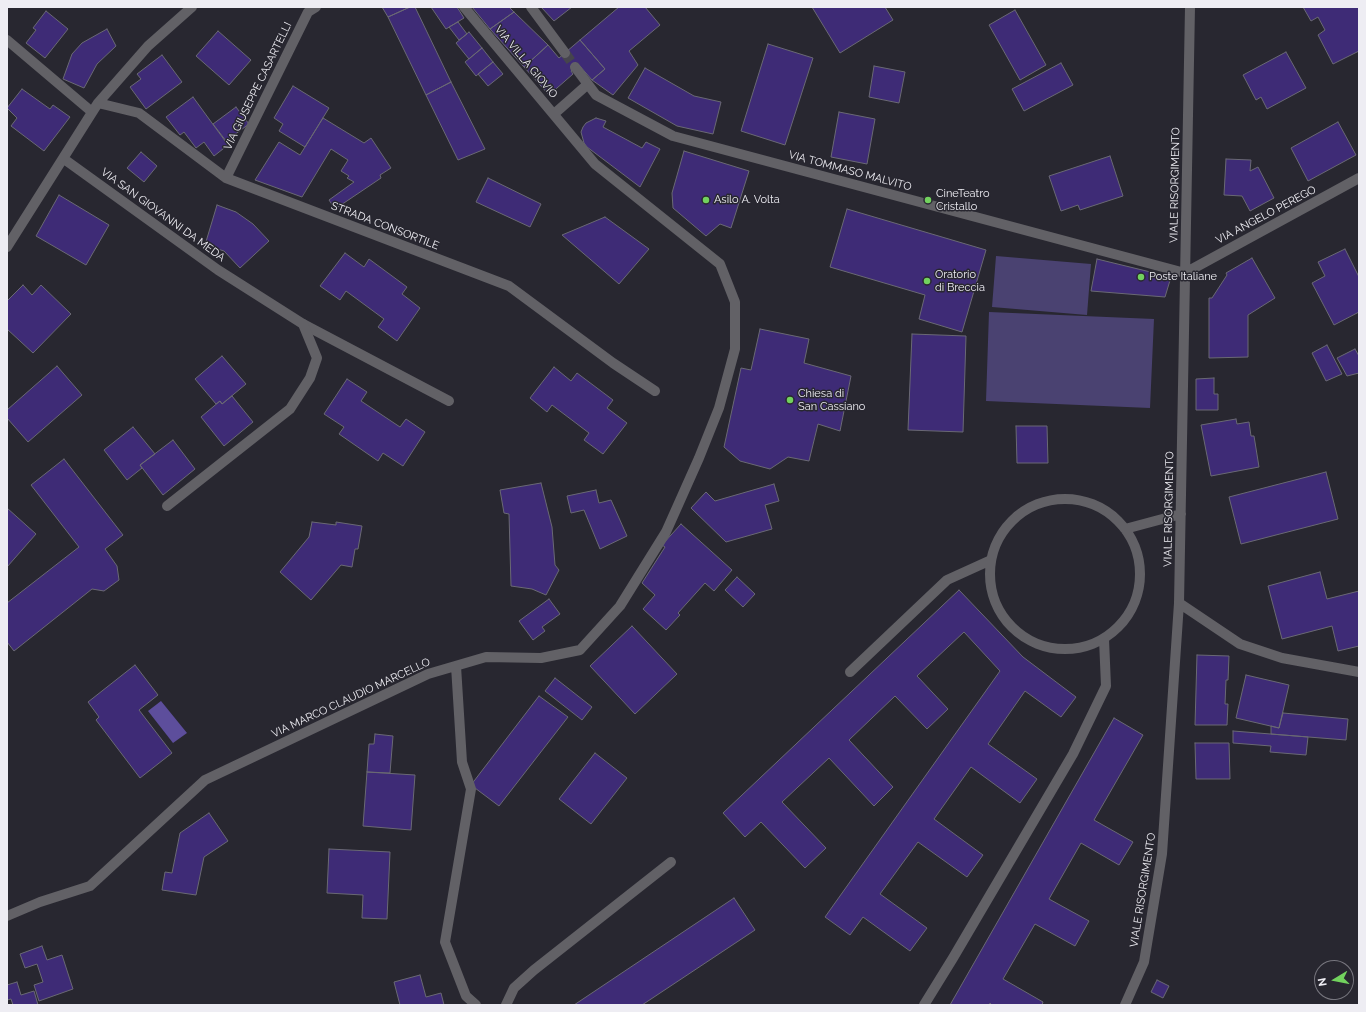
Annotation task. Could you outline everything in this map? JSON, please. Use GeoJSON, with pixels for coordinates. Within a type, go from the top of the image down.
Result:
{"type":"FeatureCollection","features":[{"type":"Feature","properties":{"kind":"street"},"geometry":{"type":"LineString","coordinates":[[7,247],[64,159],[95,107],[148,46],[192,7]]}},
{"type":"Feature","properties":{"kind":"street","name":"VIA VILLA GIOVIO"},"geometry":{"type":"LineString","coordinates":[[464,7],[554,114]]}},
{"type":"Feature","properties":{"kind":"street"},"geometry":{"type":"LineString","coordinates":[[530,7],[565,53]]}},
{"type":"Feature","properties":{"kind":"street","name":"VIALE RISORGIMENTO"},"geometry":{"type":"LineString","coordinates":[[1124,1005],[1144,962],[1162,854],[1179,603],[1190,7]]}},
{"type":"Feature","properties":{"kind":"street","name":"VIA GIUSEPPE CASARTELLI"},"geometry":{"type":"LineString","coordinates":[[226,178],[309,8]]}},
{"type":"Feature","properties":{"kind":"street"},"geometry":{"type":"LineString","coordinates":[[7,40],[95,107]]}},
{"type":"Feature","properties":{"kind":"street","name":"VIA TOMMASO MALVITO"},"geometry":{"type":"LineString","coordinates":[[575,67],[596,95],[673,136],[1185,273]]}},
{"type":"Feature","properties":{"kind":"street"},"geometry":{"type":"LineString","coordinates":[[554,114],[588,84]]}},
{"type":"Feature","properties":{"kind":"street","name":"STRADA CONSORTILE"},"geometry":{"type":"LineString","coordinates":[[95,107],[139,112],[226,178],[509,286],[613,363],[655,391]]}},
{"type":"Feature","properties":{"kind":"street","name":"VIA MARCO CLAUDIO MARCELLO"},"geometry":{"type":"LineString","coordinates":[[7,916],[40,902],[90,886],[205,780],[428,674],[486,657],[541,658],[580,650],[620,606],[666,532],[699,458],[719,408],[735,349],[735,302],[720,264],[595,164],[554,114]]}},
{"type":"Feature","properties":{"kind":"street","name":"VIA SAN GIOVANNI DA MEDA"},"geometry":{"type":"LineString","coordinates":[[64,159],[218,270],[303,324],[449,401]]}},
{"type":"Feature","properties":{"kind":"street","name":"VIA ANGELO PEREGO"},"geometry":{"type":"LineString","coordinates":[[1185,273],[1359,178]]}},
{"type":"Feature","properties":{"kind":"street"},"geometry":{"type":"LineString","coordinates":[[167,506],[290,409],[310,378],[317,358],[303,324]]}},
{"type":"Feature","properties":{"kind":"street"},"geometry":{"type":"LineString","coordinates":[[1060,499],[1085,502],[1107,512],[1125,530],[1137,552],[1140,576],[1135,601],[1122,622],[1104,639],[1081,648],[1056,649],[1032,642],[1012,628],[997,608],[990,584],[991,560],[999,537],[1015,517],[1036,504],[1060,499]]}},
{"type":"Feature","properties":{"kind":"street"},"geometry":{"type":"LineString","coordinates":[[1125,530],[1181,514]]}},
{"type":"Feature","properties":{"kind":"street"},"geometry":{"type":"LineString","coordinates":[[850,672],[947,580],[991,560]]}},
{"type":"Feature","properties":{"kind":"street"},"geometry":{"type":"LineString","coordinates":[[1179,603],[1240,644],[1282,658],[1359,672]]}},
{"type":"Feature","properties":{"kind":"street"},"geometry":{"type":"LineString","coordinates":[[924,1005],[1080,740],[1106,686],[1104,639]]}},
{"type":"Feature","properties":{"kind":"street"},"geometry":{"type":"LineString","coordinates":[[456,666],[462,762],[471,790],[445,942],[466,996],[476,1005]]}},
{"type":"Feature","properties":{"kind":"street"},"geometry":{"type":"LineString","coordinates":[[506,1005],[514,988],[534,970],[671,862]]}},
{"type":"Feature","properties":{"kind":"shaded area"},"geometry":{"type":"Polygon","coordinates":[[[996,256],[1091,264],[1087,315],[992,307],[996,256]]]}},
{"type":"Feature","properties":{"kind":"shaded area"},"geometry":{"type":"Polygon","coordinates":[[[989,312],[1154,319],[1150,408],[986,401],[989,312]]]}},
{"type":"Feature","properties":{"kind":"shaded area"},"geometry":{"type":"Polygon","coordinates":[[[161,701],[187,733],[173,743],[148,711],[161,701]]]}},
{"type":"Feature","properties":{"kind":"building"},"geometry":{"type":"Polygon","coordinates":[[[382,7],[410,7],[388,17],[382,7]]]}},
{"type":"Feature","properties":{"kind":"building"},"geometry":{"type":"Polygon","coordinates":[[[410,7],[415,7],[451,82],[426,95],[388,17],[410,7]]]}},
{"type":"Feature","properties":{"kind":"building"},"geometry":{"type":"Polygon","coordinates":[[[431,7],[457,7],[464,18],[446,29],[431,7]]]}},
{"type":"Feature","properties":{"kind":"building"},"geometry":{"type":"Polygon","coordinates":[[[472,7],[509,7],[514,12],[490,29],[472,7]]]}},
{"type":"Feature","properties":{"kind":"building"},"geometry":{"type":"Polygon","coordinates":[[[541,7],[572,7],[554,21],[541,7]]]}},
{"type":"Feature","properties":{"kind":"building"},"geometry":{"type":"Polygon","coordinates":[[[619,7],[645,7],[660,25],[629,51],[638,65],[613,95],[592,80],[605,69],[580,40],[619,7]]]}},
{"type":"Feature","properties":{"kind":"building"},"geometry":{"type":"Polygon","coordinates":[[[812,7],[885,7],[893,20],[840,53],[812,7]]]}},
{"type":"Feature","properties":{"kind":"building"},"geometry":{"type":"Polygon","coordinates":[[[1303,7],[1359,7],[1359,51],[1333,64],[1318,35],[1325,30],[1318,17],[1311,21],[1303,7]]]}},
{"type":"Feature","properties":{"kind":"building"},"geometry":{"type":"Polygon","coordinates":[[[1015,10],[1046,65],[1020,80],[989,25],[1015,10]]]}},
{"type":"Feature","properties":{"kind":"building"},"geometry":{"type":"Polygon","coordinates":[[[46,11],[68,29],[45,58],[26,43],[36,30],[33,28],[46,11]]]}},
{"type":"Feature","properties":{"kind":"building"},"geometry":{"type":"Polygon","coordinates":[[[514,12],[548,45],[524,67],[490,29],[514,12]]]}},
{"type":"Feature","properties":{"kind":"building"},"geometry":{"type":"Polygon","coordinates":[[[458,22],[467,34],[459,40],[449,27],[458,22]]]}},
{"type":"Feature","properties":{"kind":"building"},"geometry":{"type":"Polygon","coordinates":[[[107,29],[116,46],[97,64],[84,88],[63,79],[72,54],[82,43],[107,29]]]}},
{"type":"Feature","properties":{"kind":"building"},"geometry":{"type":"Polygon","coordinates":[[[218,31],[251,60],[229,85],[196,56],[218,31]]]}},
{"type":"Feature","properties":{"kind":"building"},"geometry":{"type":"Polygon","coordinates":[[[469,32],[482,48],[469,59],[456,43],[469,32]]]}},
{"type":"Feature","properties":{"kind":"building"},"geometry":{"type":"Polygon","coordinates":[[[580,40],[605,69],[592,80],[578,64],[571,71],[573,74],[549,95],[524,67],[548,45],[559,58],[580,40]]]}},
{"type":"Feature","properties":{"kind":"building"},"geometry":{"type":"Polygon","coordinates":[[[768,44],[813,58],[785,145],[741,131],[768,44]]]}},
{"type":"Feature","properties":{"kind":"building"},"geometry":{"type":"Polygon","coordinates":[[[482,48],[493,62],[476,76],[465,62],[482,48]]]}},
{"type":"Feature","properties":{"kind":"building"},"geometry":{"type":"Polygon","coordinates":[[[1286,52],[1306,88],[1267,109],[1261,97],[1256,100],[1243,75],[1286,52]]]}},
{"type":"Feature","properties":{"kind":"building"},"geometry":{"type":"Polygon","coordinates":[[[162,55],[182,82],[146,109],[130,87],[141,79],[137,74],[162,55]]]}},
{"type":"Feature","properties":{"kind":"building"},"geometry":{"type":"Polygon","coordinates":[[[493,62],[503,74],[488,86],[478,74],[493,62]]]}},
{"type":"Feature","properties":{"kind":"building"},"geometry":{"type":"Polygon","coordinates":[[[1061,63],[1073,85],[1024,111],[1012,89],[1061,63]]]}},
{"type":"Feature","properties":{"kind":"building"},"geometry":{"type":"Polygon","coordinates":[[[874,66],[905,72],[899,103],[869,97],[874,66]]]}},
{"type":"Feature","properties":{"kind":"building"},"geometry":{"type":"Polygon","coordinates":[[[645,68],[694,96],[721,102],[713,134],[677,126],[628,98],[645,68]]]}},
{"type":"Feature","properties":{"kind":"building"},"geometry":{"type":"Polygon","coordinates":[[[451,82],[485,149],[458,160],[426,95],[451,82]]]}},
{"type":"Feature","properties":{"kind":"building"},"geometry":{"type":"Polygon","coordinates":[[[293,86],[329,108],[305,147],[279,131],[283,124],[274,118],[293,86]]]}},
{"type":"Feature","properties":{"kind":"building"},"geometry":{"type":"Polygon","coordinates":[[[22,89],[50,109],[53,105],[70,117],[44,151],[11,126],[17,118],[7,108],[22,89]]]}},
{"type":"Feature","properties":{"kind":"building"},"geometry":{"type":"Polygon","coordinates":[[[193,97],[228,145],[214,156],[204,142],[196,148],[184,132],[180,135],[166,117],[193,97]]]}},
{"type":"Feature","properties":{"kind":"building"},"geometry":{"type":"Polygon","coordinates":[[[236,107],[249,124],[226,141],[213,124],[236,107]]]}},
{"type":"Feature","properties":{"kind":"building"},"geometry":{"type":"Polygon","coordinates":[[[839,112],[875,119],[867,164],[831,157],[839,112]]]}},
{"type":"Feature","properties":{"kind":"building"},"geometry":{"type":"Polygon","coordinates":[[[323,118],[364,143],[371,138],[391,168],[380,175],[381,178],[335,209],[329,200],[354,182],[347,178],[349,176],[341,171],[348,160],[331,149],[302,197],[255,180],[279,142],[300,155],[323,118]]]}},
{"type":"Feature","properties":{"kind":"building"},"geometry":{"type":"Polygon","coordinates":[[[596,118],[606,121],[603,127],[642,148],[646,142],[660,149],[640,187],[587,147],[584,143],[581,132],[583,127],[586,123],[596,118]]]}},
{"type":"Feature","properties":{"kind":"building"},"geometry":{"type":"Polygon","coordinates":[[[1338,122],[1356,155],[1308,181],[1291,148],[1338,122]]]}},
{"type":"Feature","properties":{"kind":"building","name":"Asilo A. Volta"},"geometry":{"type":"Polygon","coordinates":[[[684,151],[749,171],[731,228],[720,224],[706,236],[673,208],[672,193],[684,151]]]}},
{"type":"Feature","properties":{"kind":"building"},"geometry":{"type":"Polygon","coordinates":[[[141,152],[157,166],[144,182],[127,168],[141,152]]]}},
{"type":"Feature","properties":{"kind":"building"},"geometry":{"type":"Polygon","coordinates":[[[1110,156],[1123,196],[1080,210],[1078,205],[1061,211],[1049,176],[1110,156]]]}},
{"type":"Feature","properties":{"kind":"building"},"geometry":{"type":"Polygon","coordinates":[[[1226,159],[1251,160],[1250,171],[1258,167],[1274,198],[1250,211],[1242,196],[1224,195],[1226,159]]]}},
{"type":"Feature","properties":{"kind":"building"},"geometry":{"type":"Polygon","coordinates":[[[488,178],[541,204],[530,227],[476,202],[488,178]]]}},
{"type":"Feature","properties":{"kind":"building"},"geometry":{"type":"Polygon","coordinates":[[[59,195],[109,225],[86,265],[36,236],[59,195]]]}},
{"type":"Feature","properties":{"kind":"building"},"geometry":{"type":"Polygon","coordinates":[[[217,205],[236,212],[253,224],[269,241],[240,268],[224,251],[205,245],[217,205]]]}},
{"type":"Feature","properties":{"kind":"building","name":"Oratorio di Breccia"},"geometry":{"type":"Polygon","coordinates":[[[847,209],[986,250],[962,332],[919,319],[925,295],[830,267],[847,209]]]}},
{"type":"Feature","properties":{"kind":"building"},"geometry":{"type":"Polygon","coordinates":[[[605,217],[649,249],[619,284],[562,235],[605,217]]]}},
{"type":"Feature","properties":{"kind":"building"},"geometry":{"type":"Polygon","coordinates":[[[1345,249],[1359,277],[1359,312],[1334,325],[1312,283],[1325,276],[1318,262],[1345,249]]]}},
{"type":"Feature","properties":{"kind":"building"},"geometry":{"type":"Polygon","coordinates":[[[345,253],[364,267],[369,259],[407,287],[402,294],[420,308],[397,341],[378,327],[384,319],[346,291],[340,300],[320,286],[345,253]]]}},
{"type":"Feature","properties":{"kind":"building"},"geometry":{"type":"Polygon","coordinates":[[[1252,258],[1275,298],[1248,315],[1248,357],[1209,358],[1209,298],[1212,298],[1227,275],[1226,273],[1252,258]]]}},
{"type":"Feature","properties":{"kind":"building"},"geometry":{"type":"Polygon","coordinates":[[[1097,259],[1171,277],[1165,297],[1091,291],[1097,259]]]}},
{"type":"Feature","properties":{"kind":"building"},"geometry":{"type":"Polygon","coordinates":[[[23,285],[32,295],[41,285],[71,314],[33,353],[7,329],[7,301],[23,285]]]}},
{"type":"Feature","properties":{"kind":"building","name":"Chiesa di San Cassiano"},"geometry":{"type":"Polygon","coordinates":[[[760,329],[809,339],[804,363],[851,376],[840,431],[818,424],[809,461],[788,457],[770,469],[740,461],[724,447],[741,368],[751,370],[760,329]]]}},
{"type":"Feature","properties":{"kind":"building"},"geometry":{"type":"Polygon","coordinates":[[[912,334],[966,336],[963,432],[908,430],[912,334]]]}},
{"type":"Feature","properties":{"kind":"building"},"geometry":{"type":"Polygon","coordinates":[[[1327,345],[1342,374],[1326,381],[1312,353],[1327,345]]]}},
{"type":"Feature","properties":{"kind":"building"},"geometry":{"type":"Polygon","coordinates":[[[1355,349],[1359,356],[1359,373],[1347,376],[1337,358],[1355,349]]]}},
{"type":"Feature","properties":{"kind":"building"},"geometry":{"type":"Polygon","coordinates":[[[222,356],[246,384],[222,404],[220,401],[216,404],[195,379],[222,356]]]}},
{"type":"Feature","properties":{"kind":"building"},"geometry":{"type":"Polygon","coordinates":[[[57,366],[82,395],[28,442],[7,418],[7,410],[57,366]]]}},
{"type":"Feature","properties":{"kind":"building"},"geometry":{"type":"Polygon","coordinates":[[[554,367],[571,381],[577,373],[613,400],[607,408],[627,423],[603,454],[584,440],[589,433],[552,405],[547,412],[530,398],[554,367]]]}},
{"type":"Feature","properties":{"kind":"building"},"geometry":{"type":"Polygon","coordinates":[[[1214,378],[1214,394],[1218,394],[1218,410],[1196,410],[1196,379],[1214,378]]]}},
{"type":"Feature","properties":{"kind":"building"},"geometry":{"type":"Polygon","coordinates":[[[347,379],[367,392],[361,401],[400,427],[406,419],[425,432],[403,466],[383,453],[378,461],[339,434],[344,427],[324,414],[347,379]]]}},
{"type":"Feature","properties":{"kind":"building"},"geometry":{"type":"Polygon","coordinates":[[[232,396],[253,422],[224,446],[201,417],[220,401],[222,404],[232,396]]]}},
{"type":"Feature","properties":{"kind":"building"},"geometry":{"type":"Polygon","coordinates":[[[1236,419],[1237,424],[1249,422],[1251,436],[1254,436],[1259,467],[1211,476],[1201,425],[1236,419]]]}},
{"type":"Feature","properties":{"kind":"building"},"geometry":{"type":"Polygon","coordinates":[[[1016,426],[1047,426],[1048,463],[1017,463],[1016,426]]]}},
{"type":"Feature","properties":{"kind":"building"},"geometry":{"type":"Polygon","coordinates":[[[133,427],[155,454],[140,465],[142,468],[127,480],[104,450],[133,427]]]}},
{"type":"Feature","properties":{"kind":"building"},"geometry":{"type":"Polygon","coordinates":[[[173,440],[195,469],[163,495],[140,465],[173,440]]]}},
{"type":"Feature","properties":{"kind":"building"},"geometry":{"type":"Polygon","coordinates":[[[64,459],[123,535],[105,549],[117,566],[119,580],[104,591],[92,589],[14,651],[7,642],[7,603],[79,547],[31,485],[64,459]]]}},
{"type":"Feature","properties":{"kind":"building"},"geometry":{"type":"Polygon","coordinates":[[[1326,472],[1338,519],[1241,544],[1229,497],[1326,472]]]}},
{"type":"Feature","properties":{"kind":"building"},"geometry":{"type":"Polygon","coordinates":[[[541,483],[552,527],[555,565],[559,570],[546,595],[532,589],[511,586],[509,514],[504,513],[500,490],[541,483]]]}},
{"type":"Feature","properties":{"kind":"building"},"geometry":{"type":"Polygon","coordinates":[[[774,484],[779,501],[765,505],[772,529],[726,542],[691,508],[706,492],[715,501],[774,484]]]}},
{"type":"Feature","properties":{"kind":"building"},"geometry":{"type":"Polygon","coordinates":[[[596,490],[599,503],[611,500],[627,536],[600,549],[584,510],[571,513],[567,496],[596,490]]]}},
{"type":"Feature","properties":{"kind":"building"},"geometry":{"type":"Polygon","coordinates":[[[7,508],[36,534],[7,567],[7,508]]]}},
{"type":"Feature","properties":{"kind":"building"},"geometry":{"type":"Polygon","coordinates":[[[312,522],[336,525],[336,522],[362,526],[358,549],[355,549],[352,567],[341,565],[311,600],[280,572],[309,537],[312,522]]]}},
{"type":"Feature","properties":{"kind":"building"},"geometry":{"type":"Polygon","coordinates":[[[681,524],[732,570],[714,591],[705,583],[678,613],[680,615],[666,630],[643,609],[655,595],[642,583],[665,547],[662,545],[681,524]]]}},
{"type":"Feature","properties":{"kind":"building"},"geometry":{"type":"Polygon","coordinates":[[[1320,572],[1327,599],[1359,591],[1359,646],[1338,651],[1332,626],[1282,639],[1268,586],[1320,572]]]}},
{"type":"Feature","properties":{"kind":"building"},"geometry":{"type":"Polygon","coordinates":[[[737,577],[755,594],[743,607],[725,590],[737,577]]]}},
{"type":"Feature","properties":{"kind":"building"},"geometry":{"type":"Polygon","coordinates":[[[959,590],[1023,657],[1076,697],[1061,717],[1025,691],[988,744],[1037,779],[1020,803],[971,767],[934,819],[983,855],[967,877],[918,842],[880,894],[927,928],[910,951],[863,917],[850,935],[825,917],[1000,671],[964,632],[917,676],[948,709],[927,729],[895,696],[849,740],[893,787],[874,806],[829,758],[782,802],[826,848],[805,868],[761,822],[745,837],[723,813],[959,590]]]}},
{"type":"Feature","properties":{"kind":"building"},"geometry":{"type":"Polygon","coordinates":[[[549,599],[560,614],[542,627],[545,631],[533,640],[519,621],[549,599]]]}},
{"type":"Feature","properties":{"kind":"building"},"geometry":{"type":"Polygon","coordinates":[[[632,626],[677,674],[635,714],[590,666],[632,626]]]}},
{"type":"Feature","properties":{"kind":"building"},"geometry":{"type":"Polygon","coordinates":[[[1197,655],[1229,656],[1225,704],[1228,704],[1227,725],[1195,725],[1197,655]]]}},
{"type":"Feature","properties":{"kind":"building"},"geometry":{"type":"Polygon","coordinates":[[[135,665],[158,695],[139,710],[172,753],[140,778],[96,720],[99,717],[88,702],[135,665]]]}},
{"type":"Feature","properties":{"kind":"building"},"geometry":{"type":"Polygon","coordinates":[[[1246,675],[1289,685],[1279,728],[1236,718],[1246,675]]]}},
{"type":"Feature","properties":{"kind":"building"},"geometry":{"type":"Polygon","coordinates":[[[555,678],[592,707],[582,720],[545,691],[555,678]]]}},
{"type":"Feature","properties":{"kind":"building"},"geometry":{"type":"Polygon","coordinates":[[[539,696],[568,717],[499,806],[471,785],[539,696]]]}},
{"type":"Feature","properties":{"kind":"building"},"geometry":{"type":"Polygon","coordinates":[[[1283,713],[1348,719],[1346,740],[1271,734],[1271,726],[1279,728],[1283,713]]]}},
{"type":"Feature","properties":{"kind":"building"},"geometry":{"type":"Polygon","coordinates":[[[1114,718],[1143,735],[1094,820],[1133,842],[1119,865],[1081,843],[1049,899],[1089,921],[1075,946],[1035,924],[1003,979],[1043,1002],[1042,1005],[992,1005],[990,1003],[989,1005],[950,1005],[1114,718]]]}},
{"type":"Feature","properties":{"kind":"building"},"geometry":{"type":"Polygon","coordinates":[[[1233,731],[1308,737],[1306,755],[1270,752],[1271,746],[1233,743],[1233,731]]]}},
{"type":"Feature","properties":{"kind":"building"},"geometry":{"type":"Polygon","coordinates":[[[375,734],[393,736],[390,773],[367,772],[369,744],[374,744],[375,734]]]}},
{"type":"Feature","properties":{"kind":"building"},"geometry":{"type":"Polygon","coordinates":[[[1195,743],[1229,743],[1230,779],[1196,779],[1195,743]]]}},
{"type":"Feature","properties":{"kind":"building"},"geometry":{"type":"Polygon","coordinates":[[[595,753],[627,778],[591,824],[559,799],[595,753]]]}},
{"type":"Feature","properties":{"kind":"building"},"geometry":{"type":"Polygon","coordinates":[[[367,772],[415,775],[411,830],[363,826],[367,772]]]}},
{"type":"Feature","properties":{"kind":"building"},"geometry":{"type":"Polygon","coordinates":[[[209,813],[228,841],[204,857],[196,895],[162,890],[165,872],[172,873],[180,833],[209,813]]]}},
{"type":"Feature","properties":{"kind":"building"},"geometry":{"type":"Polygon","coordinates":[[[329,849],[390,852],[387,919],[362,918],[363,895],[327,893],[329,849]]]}},
{"type":"Feature","properties":{"kind":"building"},"geometry":{"type":"Polygon","coordinates":[[[734,898],[755,930],[642,1005],[574,1005],[734,898]]]}},
{"type":"Feature","properties":{"kind":"building"},"geometry":{"type":"Polygon","coordinates":[[[42,946],[47,960],[62,955],[73,989],[39,1001],[34,985],[43,982],[37,964],[25,968],[20,954],[42,946]]]}},
{"type":"Feature","properties":{"kind":"building"},"geometry":{"type":"Polygon","coordinates":[[[420,975],[426,997],[441,993],[444,1005],[400,1005],[394,982],[420,975]]]}},
{"type":"Feature","properties":{"kind":"building"},"geometry":{"type":"Polygon","coordinates":[[[1157,980],[1169,986],[1163,998],[1151,992],[1157,980]]]}},
{"type":"Feature","properties":{"kind":"building"},"geometry":{"type":"Polygon","coordinates":[[[17,982],[21,995],[34,991],[38,1005],[13,1005],[11,999],[7,1000],[7,985],[17,982]]]}},
{"type":"Feature","properties":{"kind":"tunnel"},"geometry":{"type":"LineString","coordinates":[[565,53],[575,67]]}},
{"type":"Feature","properties":{"kind":"place","name":"Asilo A. Volta"},"geometry":{"type":"Point","coordinates":[706,200]}},
{"type":"Feature","properties":{"kind":"place","name":"CineTeatro Cristallo"},"geometry":{"type":"Point","coordinates":[928,200]}},
{"type":"Feature","properties":{"kind":"place","name":"Poste Italiane"},"geometry":{"type":"Point","coordinates":[1141,277]}},
{"type":"Feature","properties":{"kind":"place","name":"Oratorio di Breccia"},"geometry":{"type":"Point","coordinates":[927,281]}},
{"type":"Feature","properties":{"kind":"place","name":"Chiesa di San Cassiano"},"geometry":{"type":"Point","coordinates":[790,400]}}]}
